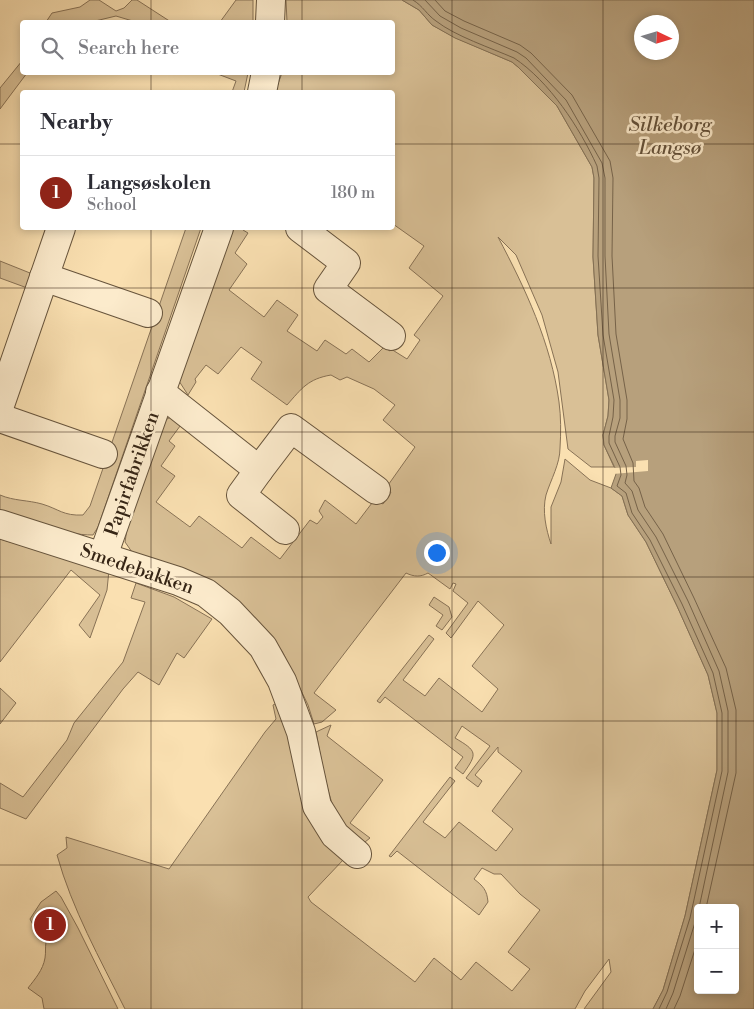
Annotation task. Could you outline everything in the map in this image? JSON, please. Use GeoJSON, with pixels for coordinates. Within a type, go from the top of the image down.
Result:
{"type":"FeatureCollection","features":[{"type":"Feature","properties":{"kind":"street"},"geometry":{"type":"LineString","coordinates":[[270,20],[271,0]]}},
{"type":"Feature","properties":{"kind":"street"},"geometry":{"type":"LineString","coordinates":[[262,90],[265,75]]}},
{"type":"Feature","properties":{"kind":"street"},"geometry":{"type":"LineString","coordinates":[[0,405],[60,230]]}},
{"type":"Feature","properties":{"kind":"street","name":"Papirfabrikken"},"geometry":{"type":"LineString","coordinates":[[103,556],[218,230]]}},
{"type":"Feature","properties":{"kind":"street"},"geometry":{"type":"LineString","coordinates":[[303,230],[346,263],[328,289],[391,336]]}},
{"type":"Feature","properties":{"kind":"street"},"geometry":{"type":"LineString","coordinates":[[44,277],[148,313]]}},
{"type":"Feature","properties":{"kind":"street","name":"Papirfabrikken"},"geometry":{"type":"LineString","coordinates":[[160,392],[259,470]]}},
{"type":"Feature","properties":{"kind":"street"},"geometry":{"type":"LineString","coordinates":[[0,418],[103,454]]}},
{"type":"Feature","properties":{"kind":"street"},"geometry":{"type":"LineString","coordinates":[[285,530],[241,496],[291,428],[376,490]]}},
{"type":"Feature","properties":{"kind":"street","name":"Smedebakken"},"geometry":{"type":"LineString","coordinates":[[0,524],[178,581],[206,593],[230,612],[263,647],[282,681],[301,732],[317,806],[335,835],[357,854]]}},
{"type":"Feature","properties":{"kind":"shaded area"},"geometry":{"type":"Polygon","coordinates":[[[90,0],[99,0],[116,11],[124,8],[132,0],[137,0],[168,20],[129,20],[116,16],[99,20],[47,20],[52,13],[80,7],[90,0]]]}},
{"type":"Feature","properties":{"kind":"shaded area"},"geometry":{"type":"Polygon","coordinates":[[[236,0],[253,0],[253,20],[221,20],[236,0]]]}},
{"type":"Feature","properties":{"kind":"shaded area"},"geometry":{"type":"Polygon","coordinates":[[[286,0],[402,0],[419,10],[432,25],[456,38],[512,62],[518,67],[557,106],[592,167],[594,178],[593,257],[598,335],[609,400],[608,416],[603,435],[604,445],[614,467],[591,467],[568,449],[558,372],[542,315],[516,255],[498,237],[536,316],[550,358],[559,402],[561,425],[560,454],[546,495],[544,507],[546,526],[551,544],[551,507],[561,482],[565,459],[590,480],[611,488],[622,496],[628,515],[646,542],[708,675],[717,713],[717,770],[685,916],[663,990],[653,1009],[584,1009],[611,972],[609,959],[585,991],[575,1009],[125,1009],[87,934],[70,895],[57,855],[67,848],[66,837],[169,869],[276,719],[273,705],[281,701],[344,859],[308,897],[311,902],[415,982],[434,958],[461,980],[476,962],[512,991],[530,969],[508,952],[540,910],[520,894],[501,874],[494,874],[482,868],[474,879],[487,894],[488,902],[479,915],[397,851],[391,857],[389,856],[450,777],[455,781],[423,822],[445,838],[459,822],[496,851],[513,829],[492,811],[522,771],[498,752],[498,747],[475,775],[482,781],[478,787],[466,778],[490,746],[462,726],[455,738],[468,746],[473,753],[473,757],[463,774],[455,768],[463,757],[385,697],[380,703],[377,701],[429,635],[434,639],[403,680],[425,696],[439,678],[482,712],[498,689],[472,666],[504,625],[478,601],[451,638],[446,633],[468,603],[453,591],[456,584],[453,583],[450,589],[428,573],[417,576],[406,573],[314,693],[336,710],[322,722],[314,724],[308,705],[282,651],[251,614],[234,600],[132,552],[125,542],[127,529],[161,422],[173,416],[186,418],[169,441],[175,446],[161,466],[175,476],[156,502],[190,527],[199,516],[242,548],[251,537],[280,559],[310,520],[317,524],[323,517],[319,511],[325,500],[356,524],[375,499],[383,504],[391,492],[386,488],[415,447],[383,420],[395,405],[374,389],[347,377],[340,380],[331,375],[306,385],[287,405],[251,379],[262,362],[241,347],[218,374],[206,365],[195,379],[196,382],[188,395],[179,381],[229,230],[243,230],[248,233],[235,253],[247,264],[229,290],[264,317],[277,300],[298,315],[287,331],[317,351],[325,340],[346,354],[352,349],[369,362],[384,347],[407,359],[420,340],[414,335],[443,296],[409,268],[424,246],[395,225],[395,90],[276,90],[281,75],[395,75],[395,20],[287,20],[286,0]]]}},
{"type":"Feature","properties":{"kind":"shaded area"},"geometry":{"type":"Polygon","coordinates":[[[20,63],[20,75],[26,75],[0,109],[0,88],[20,63]]]}},
{"type":"Feature","properties":{"kind":"shaded area"},"geometry":{"type":"Polygon","coordinates":[[[220,75],[248,75],[244,90],[233,90],[236,81],[220,75]]]}},
{"type":"Feature","properties":{"kind":"shaded area"},"geometry":{"type":"Polygon","coordinates":[[[185,230],[200,230],[98,527],[93,535],[58,530],[0,511],[0,495],[42,504],[71,514],[83,515],[90,506],[185,230]]]}},
{"type":"Feature","properties":{"kind":"shaded area"},"geometry":{"type":"Polygon","coordinates":[[[0,261],[35,275],[30,289],[0,278],[0,261]]]}},
{"type":"Feature","properties":{"kind":"shaded area"},"geometry":{"type":"Polygon","coordinates":[[[0,539],[109,570],[107,590],[90,638],[79,625],[100,595],[71,570],[0,662],[0,539]]]}},
{"type":"Feature","properties":{"kind":"shaded area"},"geometry":{"type":"Polygon","coordinates":[[[136,583],[174,597],[212,619],[184,658],[177,653],[159,685],[138,672],[123,689],[26,819],[0,808],[0,783],[23,797],[67,740],[74,723],[123,662],[145,602],[131,598],[136,583]]]}},
{"type":"Feature","properties":{"kind":"shaded area"},"geometry":{"type":"Polygon","coordinates":[[[434,597],[449,607],[452,617],[442,630],[436,626],[443,615],[429,605],[434,597]]]}},
{"type":"Feature","properties":{"kind":"shaded area"},"geometry":{"type":"Polygon","coordinates":[[[0,688],[16,703],[0,724],[0,688]]]}},
{"type":"Feature","properties":{"kind":"shaded area"},"geometry":{"type":"Polygon","coordinates":[[[331,725],[327,736],[383,780],[350,823],[370,838],[365,842],[360,842],[343,826],[329,794],[316,732],[331,725]]]}},
{"type":"Feature","properties":{"kind":"shaded area"},"geometry":{"type":"Polygon","coordinates":[[[56,891],[78,928],[118,1009],[44,1009],[42,998],[28,988],[42,966],[45,958],[46,942],[39,936],[30,919],[41,902],[56,891]]]}},
{"type":"Feature","properties":{"kind":"water","name":"Silkeborg Langsø"},"geometry":{"type":"Polygon","coordinates":[[[402,0],[754,0],[754,1009],[653,1009],[663,990],[685,916],[717,770],[717,713],[708,675],[677,606],[646,542],[628,515],[622,496],[611,488],[616,474],[604,445],[603,435],[608,416],[609,400],[598,335],[593,257],[594,178],[592,167],[557,106],[518,67],[512,62],[455,38],[432,25],[419,10],[402,0]]]}},
{"type":"Feature","properties":{"kind":"pier"},"geometry":{"type":"Polygon","coordinates":[[[648,460],[648,471],[613,474],[613,468],[636,467],[636,461],[648,460]]]}},
{"type":"Feature","properties":{"kind":"place","name":"Langsøskolen"},"geometry":{"type":"Point","coordinates":[50,925]}}]}
